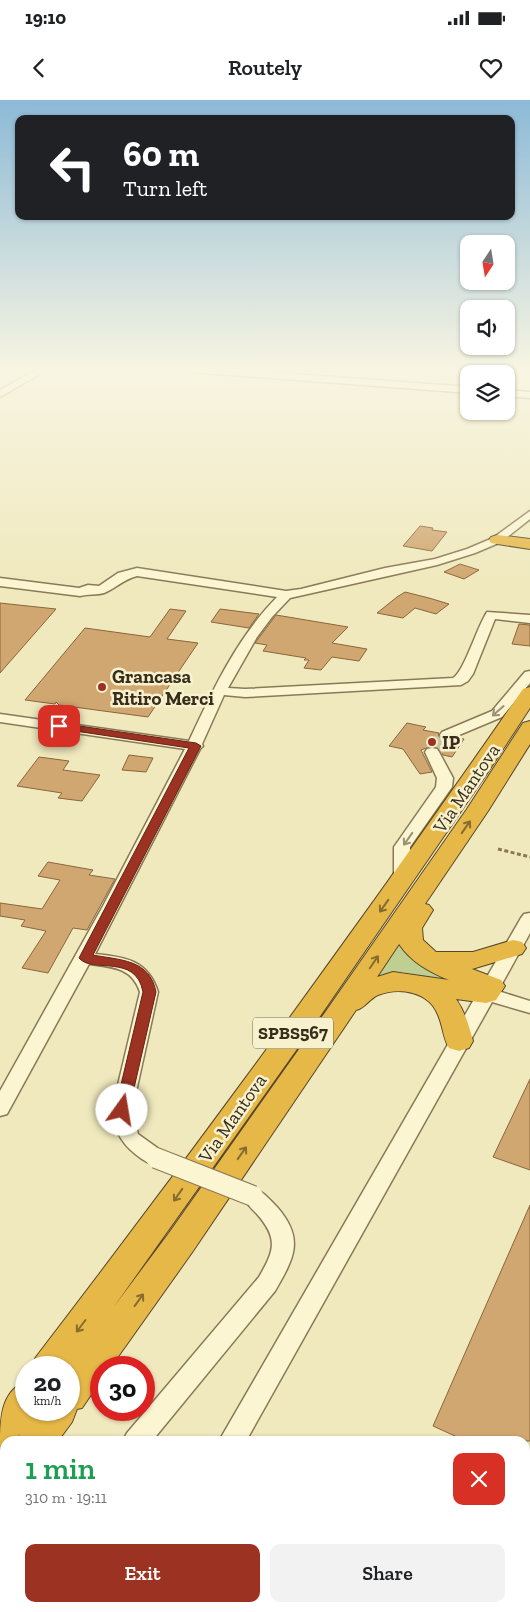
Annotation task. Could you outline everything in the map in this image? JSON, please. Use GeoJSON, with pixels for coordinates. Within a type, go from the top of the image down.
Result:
{"type":"FeatureCollection","features":[{"type":"Feature","properties":{"kind":"highway"},"geometry":{"type":"LineString","coordinates":[[496,540],[530,544]]}},
{"type":"Feature","properties":{"kind":"highway","name":"Via Mantova"},"geometry":{"type":"LineString","coordinates":[[80,1381],[182,1242],[341,1011],[415,881],[454,807],[530,693]]}},
{"type":"Feature","properties":{"kind":"highway","name":"Via Mantova"},"geometry":{"type":"LineString","coordinates":[[58,1356],[415,881],[477,811],[521,747],[530,727]]}},
{"type":"Feature","properties":{"kind":"highway"},"geometry":{"type":"LineString","coordinates":[[415,881],[429,894],[409,931],[409,941],[415,949],[426,957],[490,990]]}},
{"type":"Feature","properties":{"kind":"highway"},"geometry":{"type":"LineString","coordinates":[[426,957],[475,961],[513,948]]}},
{"type":"Feature","properties":{"kind":"highway"},"geometry":{"type":"LineString","coordinates":[[341,1011],[366,990],[393,981],[424,986],[490,990]]}},
{"type":"Feature","properties":{"kind":"highway"},"geometry":{"type":"LineString","coordinates":[[424,986],[440,996],[453,1013],[459,1041]]}},
{"type":"Feature","properties":{"kind":"highway"},"geometry":{"type":"LineString","coordinates":[[0,1432],[15,1412]]}},
{"type":"Feature","properties":{"kind":"highway"},"geometry":{"type":"LineString","coordinates":[[40,1436],[51,1421]]}},
{"type":"Feature","properties":{"kind":"street"},"geometry":{"type":"LineString","coordinates":[[0,582],[80,592],[88,589],[101,590],[122,576],[137,572],[286,595],[437,562],[496,540],[530,514]]}},
{"type":"Feature","properties":{"kind":"street"},"geometry":{"type":"LineString","coordinates":[[0,1109],[85,958],[196,746],[221,692],[251,635],[275,605],[286,595]]}},
{"type":"Feature","properties":{"kind":"street"},"geometry":{"type":"LineString","coordinates":[[221,692],[246,693],[456,682],[464,678],[482,632],[491,615],[530,619]]}},
{"type":"Feature","properties":{"kind":"street"},"geometry":{"type":"LineString","coordinates":[[447,735],[497,714],[530,675]]}},
{"type":"Feature","properties":{"kind":"street"},"geometry":{"type":"LineString","coordinates":[[0,718],[196,746]]}},
{"type":"Feature","properties":{"kind":"street"},"geometry":{"type":"LineString","coordinates":[[415,881],[402,847],[444,787],[445,778],[432,752]]}},
{"type":"Feature","properties":{"kind":"street"},"geometry":{"type":"LineString","coordinates":[[235,1436],[530,918]]}},
{"type":"Feature","properties":{"kind":"street"},"geometry":{"type":"LineString","coordinates":[[85,958],[128,966],[139,971],[147,982],[149,992],[122,1110],[124,1130],[136,1144],[156,1158],[252,1196],[275,1220],[283,1238],[282,1256],[267,1284],[140,1436]]}},
{"type":"Feature","properties":{"kind":"street"},"geometry":{"type":"LineString","coordinates":[[490,990],[530,1007]]}},
{"type":"Feature","properties":{"kind":"path"},"geometry":{"type":"LineString","coordinates":[[498,849],[530,857]]}},
{"type":"Feature","properties":{"kind":"green space"},"geometry":{"type":"Polygon","coordinates":[[[400,939],[466,983],[401,972],[374,976],[400,939]]]}},
{"type":"Feature","properties":{"kind":"building"},"geometry":{"type":"Polygon","coordinates":[[[420,526],[447,532],[432,551],[403,546],[420,526]]]}},
{"type":"Feature","properties":{"kind":"building"},"geometry":{"type":"Polygon","coordinates":[[[460,564],[479,570],[464,579],[444,572],[460,564]]]}},
{"type":"Feature","properties":{"kind":"building"},"geometry":{"type":"Polygon","coordinates":[[[405,592],[449,604],[436,614],[415,608],[403,618],[377,613],[405,592]]]}},
{"type":"Feature","properties":{"kind":"building"},"geometry":{"type":"Polygon","coordinates":[[[0,603],[56,609],[0,673],[0,603]]]}},
{"type":"Feature","properties":{"kind":"building"},"geometry":{"type":"Polygon","coordinates":[[[170,609],[186,611],[167,639],[198,643],[148,717],[59,705],[56,702],[55,704],[25,700],[85,628],[150,637],[170,609]]]}},
{"type":"Feature","properties":{"kind":"building"},"geometry":{"type":"Polygon","coordinates":[[[220,609],[259,614],[249,628],[211,622],[220,609]]]}},
{"type":"Feature","properties":{"kind":"building"},"geometry":{"type":"Polygon","coordinates":[[[276,615],[348,627],[332,643],[367,649],[359,661],[332,657],[321,670],[304,668],[309,660],[304,660],[306,658],[263,651],[267,645],[255,643],[276,615]]]}},
{"type":"Feature","properties":{"kind":"building"},"geometry":{"type":"Polygon","coordinates":[[[519,624],[530,625],[530,646],[512,644],[519,624]]]}},
{"type":"Feature","properties":{"kind":"building"},"geometry":{"type":"Polygon","coordinates":[[[407,723],[426,727],[423,730],[439,733],[438,736],[442,740],[464,739],[452,757],[443,755],[437,747],[432,746],[421,750],[432,772],[420,774],[403,749],[389,746],[407,723]]]}},
{"type":"Feature","properties":{"kind":"building"},"geometry":{"type":"Polygon","coordinates":[[[129,755],[153,758],[146,772],[122,770],[129,755]]]}},
{"type":"Feature","properties":{"kind":"building"},"geometry":{"type":"Polygon","coordinates":[[[39,757],[69,761],[63,770],[100,775],[82,801],[58,798],[62,793],[17,786],[39,757]]]}},
{"type":"Feature","properties":{"kind":"building"},"geometry":{"type":"Polygon","coordinates":[[[48,862],[93,870],[89,875],[115,879],[87,930],[73,928],[48,973],[22,968],[46,931],[21,926],[25,920],[0,916],[0,903],[42,909],[60,880],[38,876],[48,862]]]}},
{"type":"Feature","properties":{"kind":"building"},"geometry":{"type":"Polygon","coordinates":[[[530,1079],[530,1170],[493,1157],[530,1079]]]}},
{"type":"Feature","properties":{"kind":"building"},"geometry":{"type":"Polygon","coordinates":[[[530,1205],[530,1436],[455,1436],[433,1426],[530,1205]]]}},
{"type":"Feature","properties":{"kind":"tunnel"},"geometry":{"type":"LineString","coordinates":[[432,752],[447,735]]}},
{"type":"Feature","properties":{"kind":"place","name":"Grancasa Ritiro Merci"},"geometry":{"type":"Point","coordinates":[102,687]}},
{"type":"Feature","properties":{"kind":"place","name":"IP"},"geometry":{"type":"Point","coordinates":[432,742]}},
{"type":"Feature","properties":{"kind":"route"},"geometry":{"type":"LineString","coordinates":[[59,726],[196,746],[85,958],[128,966],[139,971],[147,982],[149,992],[122,1110]]}}]}
